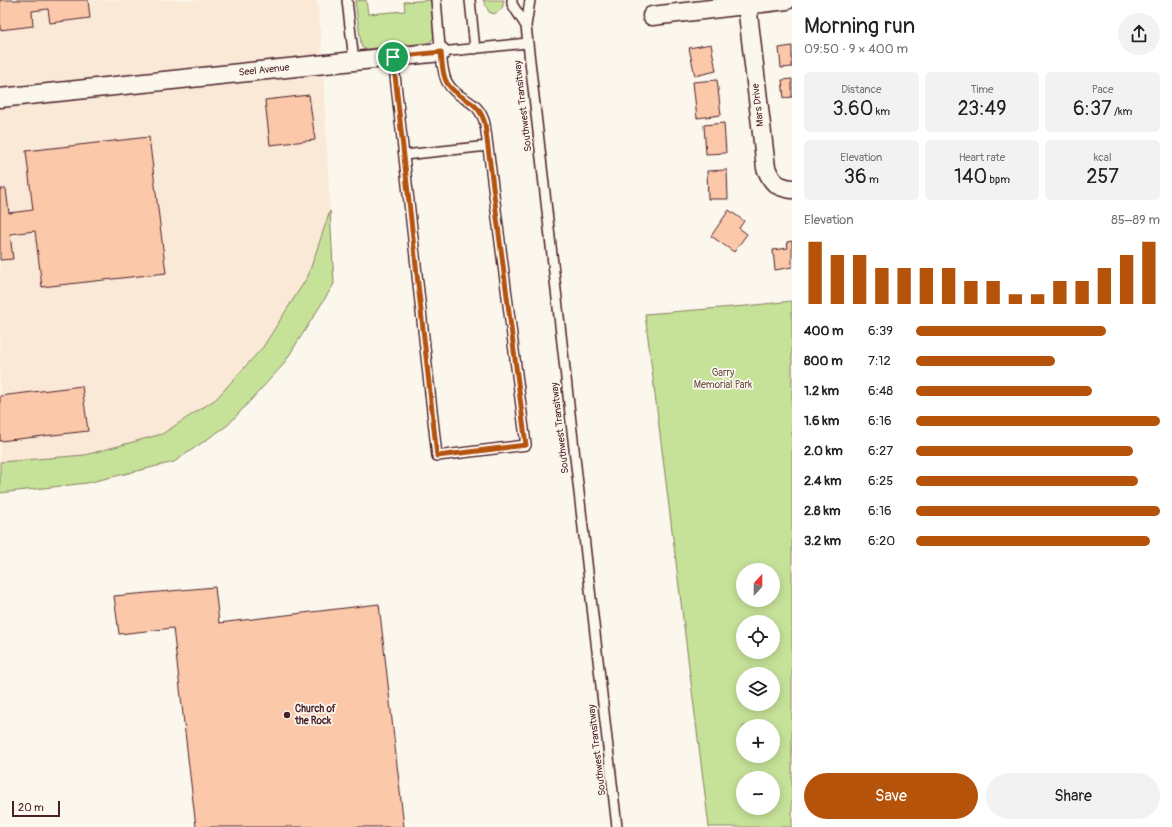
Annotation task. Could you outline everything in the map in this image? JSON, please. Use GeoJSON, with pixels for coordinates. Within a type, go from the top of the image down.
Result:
{"type":"FeatureCollection","features":[{"type":"Feature","properties":{"kind":"street"},"geometry":{"type":"LineString","coordinates":[[652,16],[787,0]]}},
{"type":"Feature","properties":{"kind":"street","name":"Mars Drive"},"geometry":{"type":"LineString","coordinates":[[747,5],[766,168],[776,185],[792,189]]}},
{"type":"Feature","properties":{"kind":"street","name":"Seel Avenue"},"geometry":{"type":"LineString","coordinates":[[0,98],[441,52]]}},
{"type":"Feature","properties":{"kind":"lane"},"geometry":{"type":"LineString","coordinates":[[347,0],[354,61]]}},
{"type":"Feature","properties":{"kind":"lane"},"geometry":{"type":"LineString","coordinates":[[393,57],[437,456],[526,445],[485,124],[481,112],[471,102],[453,91],[447,83],[441,52],[436,0]]}},
{"type":"Feature","properties":{"kind":"lane"},"geometry":{"type":"LineString","coordinates":[[470,0],[475,48]]}},
{"type":"Feature","properties":{"kind":"lane","name":"Southwest Transitway"},"geometry":{"type":"LineString","coordinates":[[512,0],[512,4],[526,26]]}},
{"type":"Feature","properties":{"kind":"lane","name":"Southwest Transitway"},"geometry":{"type":"LineString","coordinates":[[530,0],[526,26],[527,43],[617,827]]}},
{"type":"Feature","properties":{"kind":"lane","name":"Seel Avenue"},"geometry":{"type":"LineString","coordinates":[[441,52],[527,43]]}},
{"type":"Feature","properties":{"kind":"lane"},"geometry":{"type":"LineString","coordinates":[[404,155],[488,146]]}},
{"type":"Feature","properties":{"kind":"shaded area"},"geometry":{"type":"Polygon","coordinates":[[[0,0],[317,0],[322,46],[330,211],[308,276],[263,347],[216,399],[162,434],[85,455],[0,462],[0,0]]]}},
{"type":"Feature","properties":{"kind":"green space"},"geometry":{"type":"Polygon","coordinates":[[[366,0],[368,14],[405,11],[404,2],[431,0],[435,36],[428,43],[365,49],[362,47],[361,43],[355,1],[366,0]]]}},
{"type":"Feature","properties":{"kind":"green space"},"geometry":{"type":"Polygon","coordinates":[[[483,0],[504,0],[502,9],[494,14],[489,12],[483,0]]]}},
{"type":"Feature","properties":{"kind":"green space"},"geometry":{"type":"Polygon","coordinates":[[[330,211],[334,284],[283,365],[228,425],[174,462],[87,483],[0,493],[0,462],[85,455],[162,434],[216,399],[263,347],[308,276],[330,211]]]}},
{"type":"Feature","properties":{"kind":"green space","name":"Garry Memorial Park"},"geometry":{"type":"Polygon","coordinates":[[[792,301],[792,827],[709,827],[645,314],[792,301]]]}},
{"type":"Feature","properties":{"kind":"building"},"geometry":{"type":"Polygon","coordinates":[[[0,0],[88,0],[90,18],[50,23],[48,9],[32,11],[33,26],[0,30],[0,0]]]}},
{"type":"Feature","properties":{"kind":"building"},"geometry":{"type":"Polygon","coordinates":[[[711,44],[716,71],[695,76],[689,48],[711,44]]]}},
{"type":"Feature","properties":{"kind":"building"},"geometry":{"type":"Polygon","coordinates":[[[792,46],[792,67],[781,68],[779,48],[792,46]]]}},
{"type":"Feature","properties":{"kind":"building"},"geometry":{"type":"Polygon","coordinates":[[[792,79],[792,97],[784,98],[782,80],[792,79]]]}},
{"type":"Feature","properties":{"kind":"building"},"geometry":{"type":"Polygon","coordinates":[[[717,80],[721,115],[697,118],[693,82],[717,80]]]}},
{"type":"Feature","properties":{"kind":"building"},"geometry":{"type":"Polygon","coordinates":[[[309,95],[315,140],[270,145],[265,100],[309,95]]]}},
{"type":"Feature","properties":{"kind":"building"},"geometry":{"type":"Polygon","coordinates":[[[724,123],[726,153],[706,154],[704,125],[724,123]]]}},
{"type":"Feature","properties":{"kind":"building"},"geometry":{"type":"Polygon","coordinates":[[[149,137],[166,273],[42,287],[35,231],[10,234],[13,259],[0,260],[0,189],[6,189],[9,213],[33,210],[26,151],[149,137]]]}},
{"type":"Feature","properties":{"kind":"building"},"geometry":{"type":"Polygon","coordinates":[[[727,170],[728,199],[708,199],[707,171],[727,170]]]}},
{"type":"Feature","properties":{"kind":"building"},"geometry":{"type":"Polygon","coordinates":[[[729,210],[744,221],[739,228],[747,234],[734,252],[711,236],[729,210]]]}},
{"type":"Feature","properties":{"kind":"building"},"geometry":{"type":"Polygon","coordinates":[[[792,241],[792,267],[775,270],[773,250],[788,248],[787,242],[792,241]]]}},
{"type":"Feature","properties":{"kind":"building"},"geometry":{"type":"Polygon","coordinates":[[[82,386],[88,431],[0,441],[0,396],[82,386]]]}},
{"type":"Feature","properties":{"kind":"building","name":"Church of the Rock"},"geometry":{"type":"Polygon","coordinates":[[[215,587],[219,623],[379,604],[404,827],[196,827],[173,628],[119,634],[114,596],[215,587]]]}},
{"type":"Feature","properties":{"kind":"place","name":"Church of the Rock"},"geometry":{"type":"Point","coordinates":[287,715]}},
{"type":"Feature","properties":{"kind":"route"},"geometry":{"type":"LineString","coordinates":[[441,52],[445,79],[447,83],[453,91],[476,106],[484,118],[526,445],[437,456],[393,57],[441,52]]}}]}
